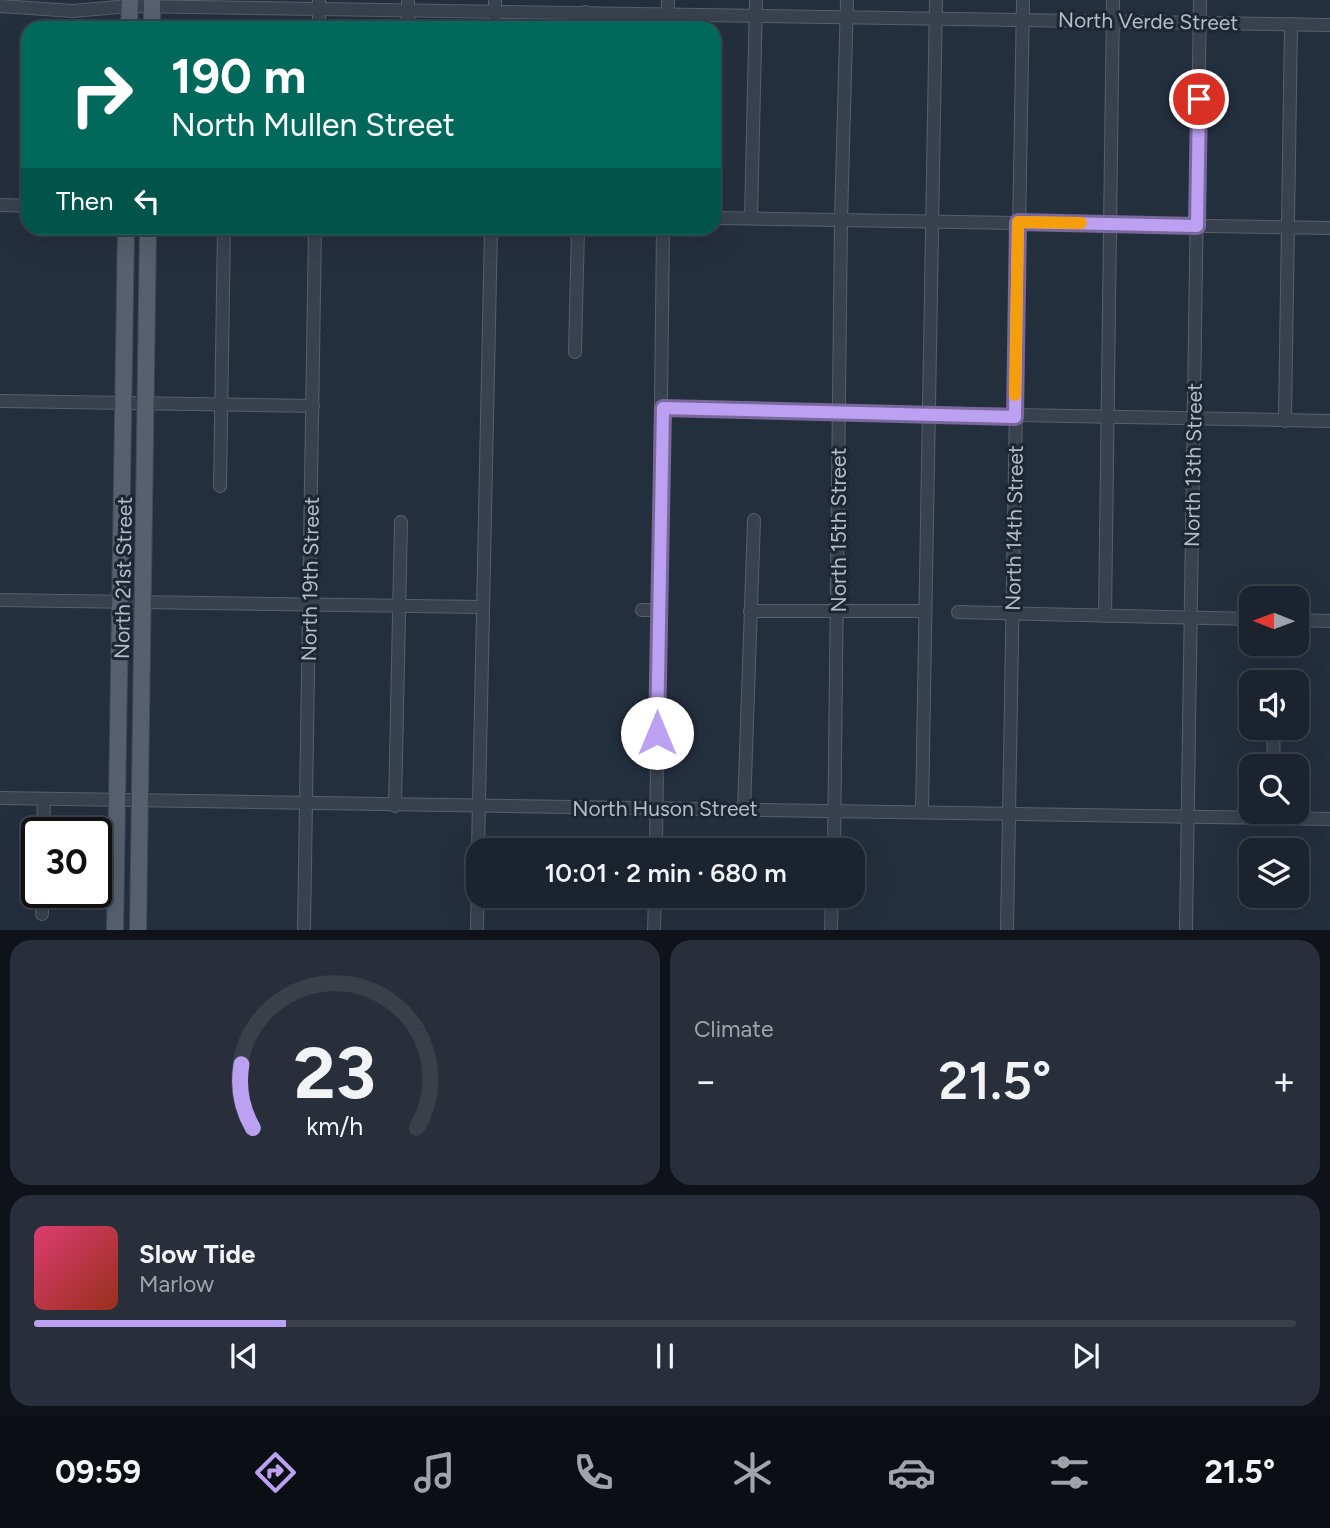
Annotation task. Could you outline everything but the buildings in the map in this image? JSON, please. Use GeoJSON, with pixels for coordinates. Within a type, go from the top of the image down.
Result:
{"type":"FeatureCollection","features":[{"type":"Feature","properties":{"kind":"main road"},"geometry":{"type":"LineString","coordinates":[[129,21],[130,3]]}},
{"type":"Feature","properties":{"kind":"main road"},"geometry":{"type":"LineString","coordinates":[[152,3],[152,21]]}},
{"type":"Feature","properties":{"kind":"main road","name":"North 21st Street"},"geometry":{"type":"LineString","coordinates":[[115,929],[126,235]]}},
{"type":"Feature","properties":{"kind":"main road","name":"North 21st Street"},"geometry":{"type":"LineString","coordinates":[[138,929],[148,235]]}},
{"type":"Feature","properties":{"kind":"street"},"geometry":{"type":"LineString","coordinates":[[668,0],[668,21]]}},
{"type":"Feature","properties":{"kind":"street"},"geometry":{"type":"LineString","coordinates":[[751,218],[756,0]]}},
{"type":"Feature","properties":{"kind":"street","name":"North 15th Street"},"geometry":{"type":"LineString","coordinates":[[834,838],[838,413],[847,0]]}},
{"type":"Feature","properties":{"kind":"street"},"geometry":{"type":"LineString","coordinates":[[922,811],[936,0]]}},
{"type":"Feature","properties":{"kind":"street","name":"North 14th Street"},"geometry":{"type":"LineString","coordinates":[[1007,929],[1023,0]]}},
{"type":"Feature","properties":{"kind":"street"},"geometry":{"type":"LineString","coordinates":[[1105,616],[1113,0]]}},
{"type":"Feature","properties":{"kind":"street","name":"North 13th Street"},"geometry":{"type":"LineString","coordinates":[[1185,929],[1200,0]]}},
{"type":"Feature","properties":{"kind":"street","name":"North Verde Street"},"geometry":{"type":"LineString","coordinates":[[0,6],[130,3],[495,5],[585,12],[668,14],[1330,25]]}},
{"type":"Feature","properties":{"kind":"street"},"geometry":{"type":"LineString","coordinates":[[584,21],[585,12]]}},
{"type":"Feature","properties":{"kind":"street"},"geometry":{"type":"LineString","coordinates":[[1285,421],[1292,24]]}},
{"type":"Feature","properties":{"kind":"street"},"geometry":{"type":"LineString","coordinates":[[0,205],[21,206]]}},
{"type":"Feature","properties":{"kind":"street"},"geometry":{"type":"LineString","coordinates":[[721,218],[1330,228]]}},
{"type":"Feature","properties":{"kind":"street"},"geometry":{"type":"LineString","coordinates":[[220,486],[225,235]]}},
{"type":"Feature","properties":{"kind":"street","name":"North 19th Street"},"geometry":{"type":"LineString","coordinates":[[304,929],[315,235]]}},
{"type":"Feature","properties":{"kind":"street"},"geometry":{"type":"LineString","coordinates":[[478,838],[491,235]]}},
{"type":"Feature","properties":{"kind":"street"},"geometry":{"type":"LineString","coordinates":[[575,352],[578,235]]}},
{"type":"Feature","properties":{"kind":"street"},"geometry":{"type":"LineString","coordinates":[[656,838],[663,235]]}},
{"type":"Feature","properties":{"kind":"street"},"geometry":{"type":"LineString","coordinates":[[0,401],[313,406]]}},
{"type":"Feature","properties":{"kind":"street"},"geometry":{"type":"LineString","coordinates":[[663,408],[1194,421],[1330,421]]}},
{"type":"Feature","properties":{"kind":"street"},"geometry":{"type":"LineString","coordinates":[[744,808],[754,520]]}},
{"type":"Feature","properties":{"kind":"street"},"geometry":{"type":"LineString","coordinates":[[395,806],[401,522]]}},
{"type":"Feature","properties":{"kind":"street"},"geometry":{"type":"LineString","coordinates":[[0,600],[483,607]]}},
{"type":"Feature","properties":{"kind":"street"},"geometry":{"type":"LineString","coordinates":[[642,610],[657,610]]}},
{"type":"Feature","properties":{"kind":"street"},"geometry":{"type":"LineString","coordinates":[[750,611],[926,611]]}},
{"type":"Feature","properties":{"kind":"street"},"geometry":{"type":"LineString","coordinates":[[958,612],[1239,619]]}},
{"type":"Feature","properties":{"kind":"street"},"geometry":{"type":"LineString","coordinates":[[1309,620],[1330,621]]}},
{"type":"Feature","properties":{"kind":"street","name":"North Huson Street"},"geometry":{"type":"LineString","coordinates":[[0,798],[1239,817]]}},
{"type":"Feature","properties":{"kind":"street"},"geometry":{"type":"LineString","coordinates":[[43,817],[44,799]]}},
{"type":"Feature","properties":{"kind":"street","name":"North Huson Street"},"geometry":{"type":"LineString","coordinates":[[1309,818],[1330,820]]}},
{"type":"Feature","properties":{"kind":"street"},"geometry":{"type":"LineString","coordinates":[[41,908],[41,914]]}},
{"type":"Feature","properties":{"kind":"street"},"geometry":{"type":"LineString","coordinates":[[477,908],[477,929]]}},
{"type":"Feature","properties":{"kind":"street"},"geometry":{"type":"LineString","coordinates":[[654,929],[655,908]]}},
{"type":"Feature","properties":{"kind":"street"},"geometry":{"type":"LineString","coordinates":[[831,929],[832,908]]}},
{"type":"Feature","properties":{"kind":"slow traffic"},"geometry":{"type":"LineString","coordinates":[[1015,395],[1018,222],[1081,223]]}},
{"type":"Feature","properties":{"kind":"route"},"geometry":{"type":"LineString","coordinates":[[657,733],[657,610],[663,408],[1015,417],[1018,222],[1197,226],[1199,99]]}}]}
